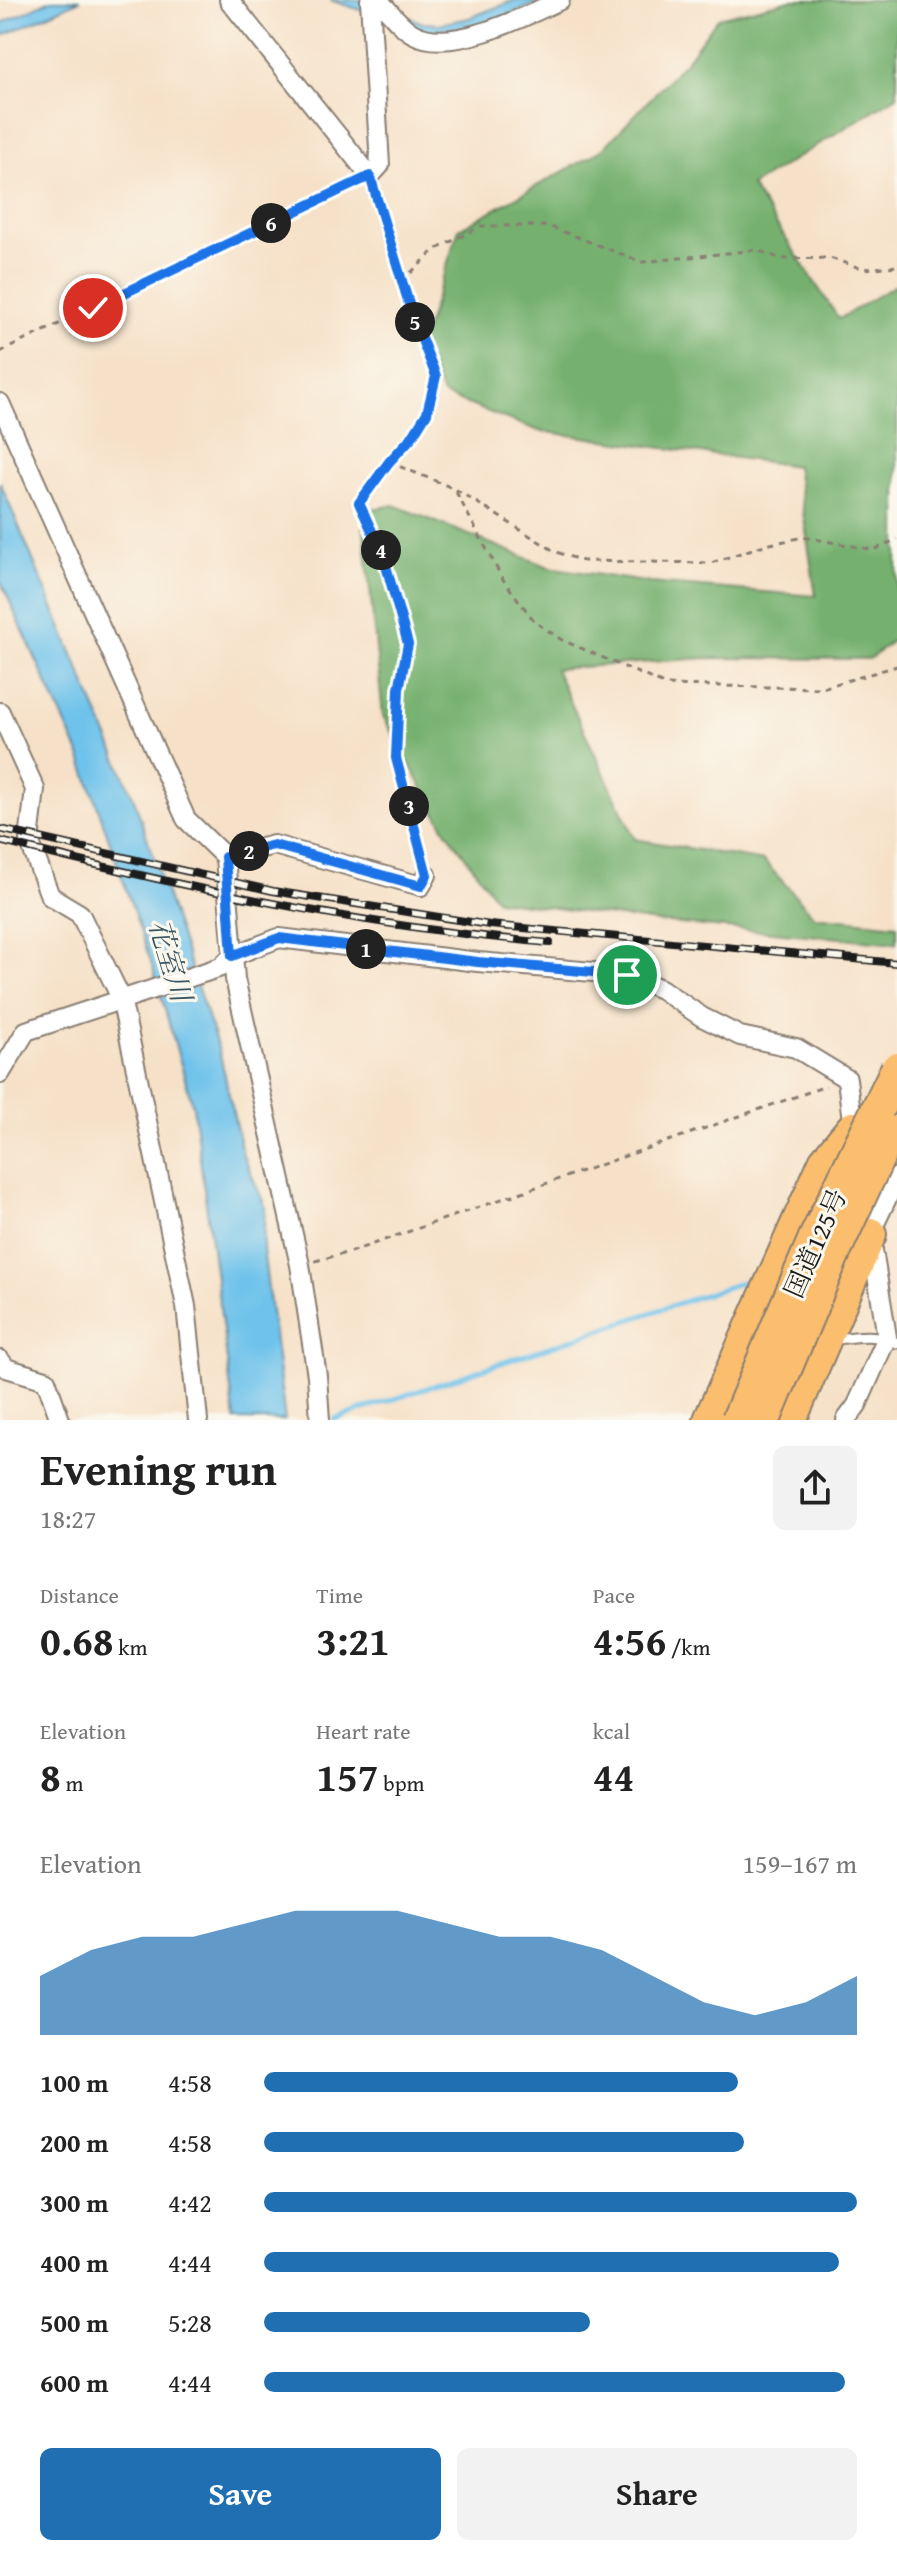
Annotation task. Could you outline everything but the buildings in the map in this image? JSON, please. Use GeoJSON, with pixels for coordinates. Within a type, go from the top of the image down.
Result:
{"type":"FeatureCollection","features":[{"type":"Feature","properties":{"kind":"highway","name":"国道125号"},"geometry":{"type":"LineString","coordinates":[[738,1420],[815,1238],[895,1062]]}},
{"type":"Feature","properties":{"kind":"highway","name":"国道125号"},"geometry":{"type":"LineString","coordinates":[[764,1420],[835,1250],[897,1118]]}},
{"type":"Feature","properties":{"kind":"highway"},"geometry":{"type":"LineString","coordinates":[[710,1420],[825,1162],[853,1128]]}},
{"type":"Feature","properties":{"kind":"highway"},"geometry":{"type":"LineString","coordinates":[[790,1420],[870,1234]]}},
{"type":"Feature","properties":{"kind":"street"},"geometry":{"type":"LineString","coordinates":[[229,0],[370,176],[380,165],[370,0]]}},
{"type":"Feature","properties":{"kind":"street"},"geometry":{"type":"LineString","coordinates":[[378,0],[413,34],[438,41],[472,36],[560,0]]}},
{"type":"Feature","properties":{"kind":"street"},"geometry":{"type":"LineString","coordinates":[[0,403],[186,819],[225,857],[227,962],[235,979],[300,1265],[317,1376],[320,1420]]}},
{"type":"Feature","properties":{"kind":"street"},"geometry":{"type":"LineString","coordinates":[[0,712],[35,789],[29,840],[50,896],[80,914],[126,998],[186,1306],[198,1420]]}},
{"type":"Feature","properties":{"kind":"street"},"geometry":{"type":"LineString","coordinates":[[225,857],[274,845],[421,886],[427,875]]}},
{"type":"Feature","properties":{"kind":"street"},"geometry":{"type":"LineString","coordinates":[[0,1074],[26,1031],[227,962],[279,938],[478,962],[627,975],[661,989],[702,1017],[740,1036],[796,1048],[847,1079],[870,1234],[892,1340],[846,1420]]}},
{"type":"Feature","properties":{"kind":"street"},"geometry":{"type":"LineString","coordinates":[[853,1128],[895,1062]]}},
{"type":"Feature","properties":{"kind":"street"},"geometry":{"type":"LineString","coordinates":[[870,1234],[897,1177]]}},
{"type":"Feature","properties":{"kind":"street"},"geometry":{"type":"LineString","coordinates":[[0,1360],[6,1368],[46,1380],[60,1420]]}},
{"type":"Feature","properties":{"kind":"lane"},"geometry":{"type":"LineString","coordinates":[[824,1341],[892,1340]]}},
{"type":"Feature","properties":{"kind":"path"},"geometry":{"type":"LineString","coordinates":[[0,352],[370,176],[402,281],[436,376],[427,413],[412,437],[359,503],[383,555],[408,644],[399,689],[396,758],[427,875]]}},
{"type":"Feature","properties":{"kind":"path"},"geometry":{"type":"LineString","coordinates":[[402,281],[435,250],[481,226],[548,226],[642,262],[756,250],[782,259],[830,258],[863,269],[897,266]]}},
{"type":"Feature","properties":{"kind":"path"},"geometry":{"type":"LineString","coordinates":[[389,462],[455,489],[556,552],[583,561],[711,563],[761,546],[804,537],[874,550],[897,539]]}},
{"type":"Feature","properties":{"kind":"path"},"geometry":{"type":"LineString","coordinates":[[455,489],[502,578],[535,622],[562,640],[666,685],[822,688],[897,666]]}},
{"type":"Feature","properties":{"kind":"path"},"geometry":{"type":"LineString","coordinates":[[300,1265],[350,1252],[847,1079]]}},
{"type":"Feature","properties":{"kind":"green space"},"geometry":{"type":"Polygon","coordinates":[[[791,0],[897,0],[897,96],[751,186],[839,319],[897,284],[897,637],[870,659],[706,658],[555,669],[635,839],[764,861],[814,916],[897,925],[897,943],[657,922],[497,900],[445,829],[383,716],[362,511],[394,505],[549,567],[651,583],[816,596],[796,466],[539,431],[443,395],[421,343],[459,229],[602,150],[686,61],[718,18],[791,0]]]}},
{"type":"Feature","properties":{"kind":"water"},"geometry":{"type":"Polygon","coordinates":[[[51,0],[80,0],[0,37],[0,24],[51,0]]]}},
{"type":"Feature","properties":{"kind":"water"},"geometry":{"type":"Polygon","coordinates":[[[330,0],[367,0],[423,23],[439,24],[469,18],[515,0],[546,0],[471,30],[439,36],[330,0]]]}},
{"type":"Feature","properties":{"kind":"water","name":"花室川"},"geometry":{"type":"Polygon","coordinates":[[[0,482],[134,799],[220,1054],[242,1153],[265,1206],[263,1249],[285,1420],[235,1420],[193,1106],[152,965],[81,758],[0,580],[0,482]]]}},
{"type":"Feature","properties":{"kind":"waterway"},"geometry":{"type":"LineString","coordinates":[[335,1419],[757,1277]]}},
{"type":"Feature","properties":{"kind":"railway"},"geometry":{"type":"LineString","coordinates":[[0,829],[273,891],[490,925],[897,963]]}},
{"type":"Feature","properties":{"kind":"railway"},"geometry":{"type":"LineString","coordinates":[[0,841],[204,889],[342,916],[550,943]]}},
{"type":"Feature","properties":{"kind":"route"},"geometry":{"type":"LineString","coordinates":[[93,308],[370,176],[413,317],[436,376],[427,413],[412,437],[359,503],[383,555],[408,644],[399,689],[396,758],[427,875],[421,886],[274,845],[225,857],[232,956],[279,938],[478,962],[627,975]]}}]}
